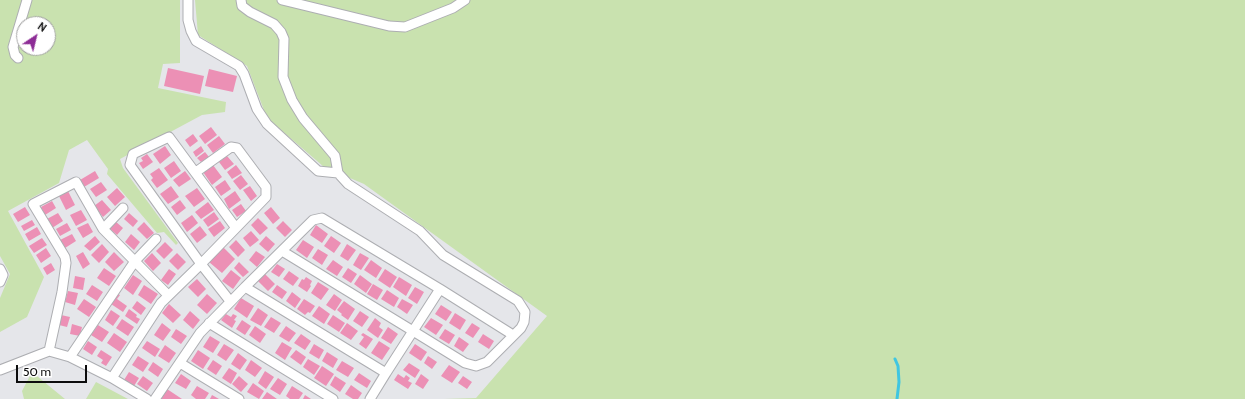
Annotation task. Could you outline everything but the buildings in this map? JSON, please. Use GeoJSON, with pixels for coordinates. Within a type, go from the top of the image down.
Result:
{"type":"FeatureCollection","features":[{"type":"Feature","properties":{"kind":"street"},"geometry":{"type":"LineString","coordinates":[[18,58],[15,55],[13,48],[27,0]]}},
{"type":"Feature","properties":{"kind":"street"},"geometry":{"type":"LineString","coordinates":[[188,0],[188,20],[190,31],[196,41],[239,66],[244,74],[258,109],[267,124],[318,171],[338,173]]}},
{"type":"Feature","properties":{"kind":"street"},"geometry":{"type":"LineString","coordinates":[[241,0],[242,6],[250,12],[274,24],[281,32],[284,39],[283,77],[292,100],[303,118],[335,156],[338,173],[348,184],[420,231],[443,254],[518,301],[525,312],[524,322],[521,328],[488,362],[476,366],[465,363],[412,332],[282,251]]}},
{"type":"Feature","properties":{"kind":"street"},"geometry":{"type":"LineString","coordinates":[[282,0],[389,26],[405,27],[453,8],[465,0]]}},
{"type":"Feature","properties":{"kind":"street"},"geometry":{"type":"LineString","coordinates":[[230,301],[201,264],[130,165],[133,154],[169,136],[236,228]]}},
{"type":"Feature","properties":{"kind":"street"},"geometry":{"type":"LineString","coordinates":[[112,378],[161,303],[266,197],[266,187],[237,148],[230,147],[196,172]]}},
{"type":"Feature","properties":{"kind":"street"},"geometry":{"type":"LineString","coordinates":[[49,351],[62,292],[66,263],[65,257],[33,204],[76,182],[103,229],[168,295]]}},
{"type":"Feature","properties":{"kind":"street"},"geometry":{"type":"LineString","coordinates":[[103,229],[123,208]]}},
{"type":"Feature","properties":{"kind":"street"},"geometry":{"type":"LineString","coordinates":[[155,399],[200,332],[313,220],[322,218],[514,335]]}},
{"type":"Feature","properties":{"kind":"street"},"geometry":{"type":"LineString","coordinates":[[70,358],[135,260],[156,239]]}},
{"type":"Feature","properties":{"kind":"street"},"geometry":{"type":"LineString","coordinates":[[0,269],[3,275],[0,282]]}},
{"type":"Feature","properties":{"kind":"street"},"geometry":{"type":"LineString","coordinates":[[245,287],[386,373]]}},
{"type":"Feature","properties":{"kind":"street"},"geometry":{"type":"LineString","coordinates":[[370,399],[440,289]]}},
{"type":"Feature","properties":{"kind":"street"},"geometry":{"type":"LineString","coordinates":[[209,323],[334,399]]}},
{"type":"Feature","properties":{"kind":"street"},"geometry":{"type":"LineString","coordinates":[[0,370],[49,351],[70,358],[112,378],[147,399]]}},
{"type":"Feature","properties":{"kind":"street"},"geometry":{"type":"LineString","coordinates":[[180,363],[239,399]]}},
{"type":"Feature","properties":{"kind":"green space"},"geometry":{"type":"Polygon","coordinates":[[[0,0],[180,0],[180,63],[163,64],[158,88],[226,102],[225,112],[202,115],[120,159],[123,168],[178,243],[176,245],[164,232],[157,233],[107,174],[108,169],[87,140],[69,150],[59,183],[8,211],[44,277],[27,317],[0,332],[0,298],[10,274],[0,256],[0,0]]]}},
{"type":"Feature","properties":{"kind":"green space"},"geometry":{"type":"Polygon","coordinates":[[[195,0],[1245,0],[1245,399],[444,399],[476,398],[547,316],[364,184],[324,167],[267,118],[247,66],[198,35],[195,0]]]}},
{"type":"Feature","properties":{"kind":"green space"},"geometry":{"type":"Polygon","coordinates":[[[32,372],[65,399],[24,399],[22,391],[32,372]]]}},
{"type":"Feature","properties":{"kind":"green space"},"geometry":{"type":"Polygon","coordinates":[[[96,382],[128,399],[86,399],[96,382]]]}},
{"type":"Feature","properties":{"kind":"waterway"},"geometry":{"type":"LineString","coordinates":[[895,359],[898,366],[899,382],[897,399]]}}]}
